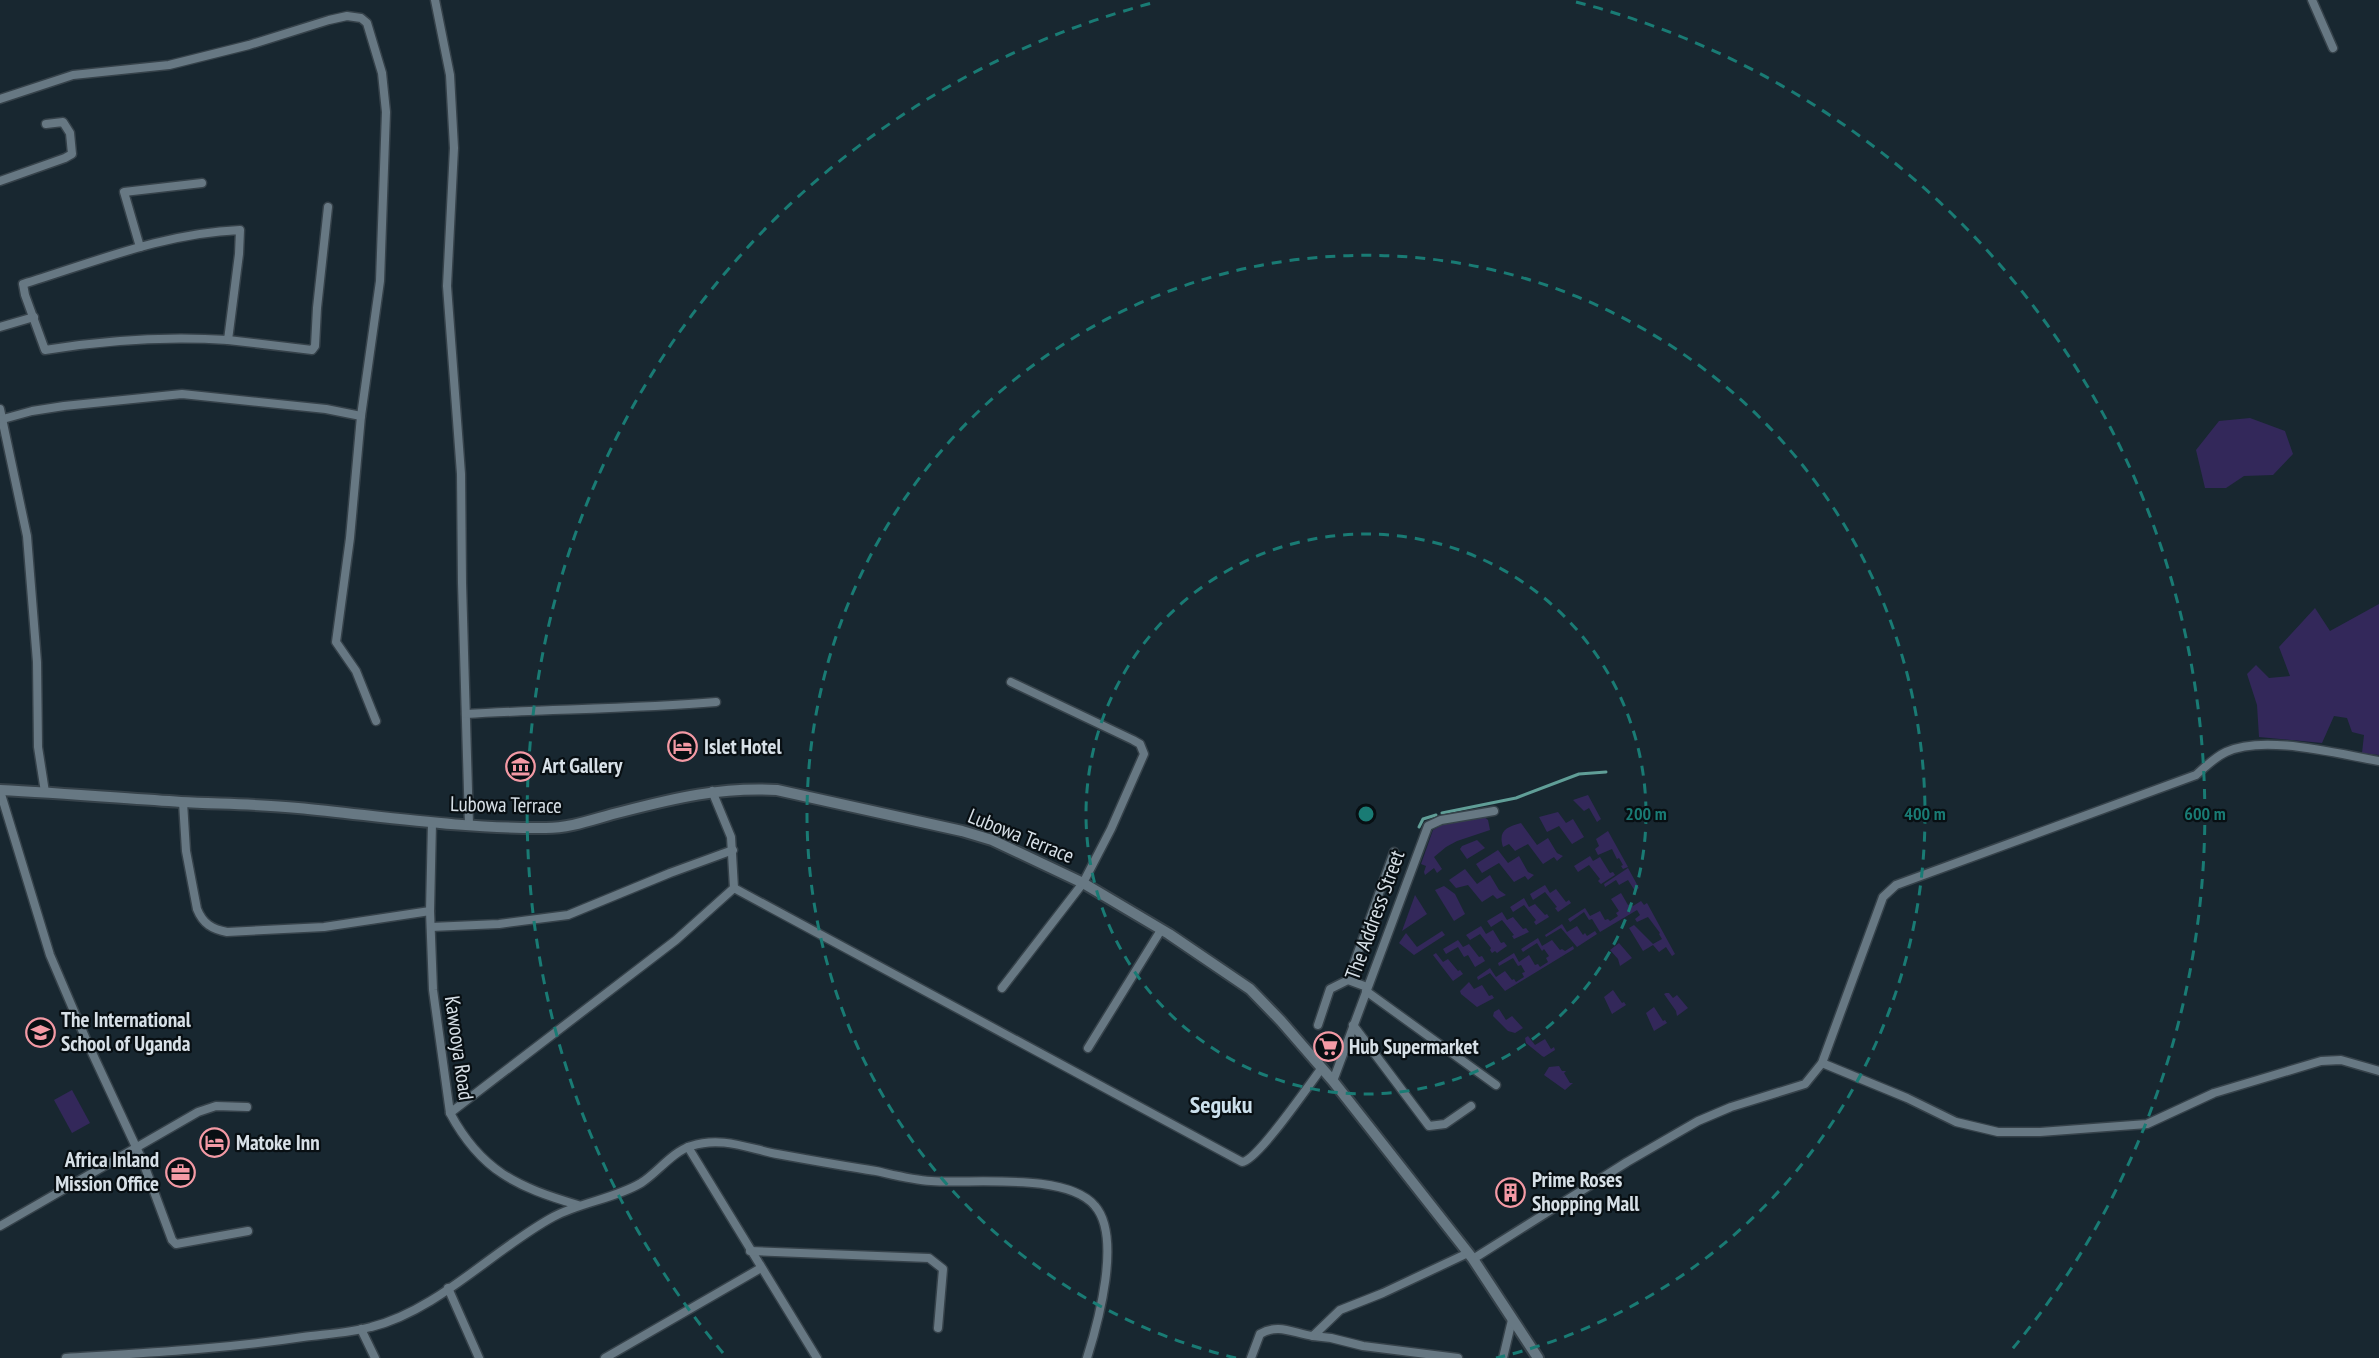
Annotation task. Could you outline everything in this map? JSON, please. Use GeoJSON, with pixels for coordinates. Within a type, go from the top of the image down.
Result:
{"type":"FeatureCollection","features":[{"type":"Feature","properties":{"kind":"street"},"geometry":{"type":"LineString","coordinates":[[435,0],[450,75],[454,147],[447,286],[461,474],[469,825]]}},
{"type":"Feature","properties":{"kind":"street"},"geometry":{"type":"LineString","coordinates":[[2312,0],[2333,48]]}},
{"type":"Feature","properties":{"kind":"street"},"geometry":{"type":"LineString","coordinates":[[0,99],[73,75],[169,65],[249,45],[347,16],[361,18],[367,23],[382,73],[386,112],[380,281],[361,416],[350,537],[336,642],[356,671],[376,721]]}},
{"type":"Feature","properties":{"kind":"street"},"geometry":{"type":"LineString","coordinates":[[0,182],[72,154],[70,133],[63,122],[46,124]]}},
{"type":"Feature","properties":{"kind":"street"},"geometry":{"type":"LineString","coordinates":[[140,247],[124,192],[202,183]]}},
{"type":"Feature","properties":{"kind":"street"},"geometry":{"type":"LineString","coordinates":[[228,340],[240,230],[205,232],[140,247],[23,284],[45,350],[106,341],[165,337],[228,340],[312,350],[315,346],[328,207]]}},
{"type":"Feature","properties":{"kind":"street"},"geometry":{"type":"LineString","coordinates":[[0,327],[34,317]]}},
{"type":"Feature","properties":{"kind":"street"},"geometry":{"type":"LineString","coordinates":[[3,419],[63,406],[182,394],[315,408],[361,416]]}},
{"type":"Feature","properties":{"kind":"street"},"geometry":{"type":"LineString","coordinates":[[0,409],[27,536],[37,662],[38,747],[45,792]]}},
{"type":"Feature","properties":{"kind":"street"},"geometry":{"type":"LineString","coordinates":[[1002,988],[1083,883],[1116,818],[1144,754],[1143,748],[1133,740],[1011,682]]}},
{"type":"Feature","properties":{"kind":"street"},"geometry":{"type":"LineString","coordinates":[[466,714],[561,709],[645,708],[716,702]]}},
{"type":"Feature","properties":{"kind":"street"},"geometry":{"type":"LineString","coordinates":[[1313,1336],[1340,1310],[1470,1256],[1698,1121],[1731,1107],[1805,1084],[1821,1063],[1883,897],[1896,885],[2196,775],[2224,752],[2238,747],[2277,745],[2379,761]]}},
{"type":"Feature","properties":{"kind":"street","name":"Lubowa Terrace"},"geometry":{"type":"LineString","coordinates":[[0,790],[297,808],[432,823],[527,828],[565,827],[681,796],[741,788],[777,790],[962,831],[992,840],[1083,883],[1161,930],[1250,989],[1333,1081],[1470,1256],[1538,1358]]}},
{"type":"Feature","properties":{"kind":"street"},"geometry":{"type":"LineString","coordinates":[[0,790],[47,946],[88,1044],[136,1147],[167,1232],[176,1245],[248,1231]]}},
{"type":"Feature","properties":{"kind":"street"},"geometry":{"type":"LineString","coordinates":[[450,1113],[676,940],[734,888],[731,837],[712,791]]}},
{"type":"Feature","properties":{"kind":"street"},"geometry":{"type":"LineString","coordinates":[[183,802],[186,852],[197,909],[208,926],[217,930],[227,932],[324,927],[430,911]]}},
{"type":"Feature","properties":{"kind":"street","name":"The Address Street"},"geometry":{"type":"LineString","coordinates":[[1333,1081],[1428,825],[1441,820],[1494,811]]}},
{"type":"Feature","properties":{"kind":"street","name":"Kawooya Road"},"geometry":{"type":"LineString","coordinates":[[432,823],[430,911],[433,990],[450,1113],[456,1125],[489,1166],[508,1179],[528,1188],[578,1205]]}},
{"type":"Feature","properties":{"kind":"street"},"geometry":{"type":"LineString","coordinates":[[431,927],[499,924],[568,915],[733,850]]}},
{"type":"Feature","properties":{"kind":"street"},"geometry":{"type":"LineString","coordinates":[[1318,1025],[1330,989],[1348,980],[1394,852]]}},
{"type":"Feature","properties":{"kind":"street"},"geometry":{"type":"LineString","coordinates":[[734,888],[1242,1162],[1249,1160],[1270,1137],[1321,1069]]}},
{"type":"Feature","properties":{"kind":"street"},"geometry":{"type":"LineString","coordinates":[[1088,1048],[1161,930]]}},
{"type":"Feature","properties":{"kind":"street"},"geometry":{"type":"LineString","coordinates":[[1348,980],[1367,989],[1496,1085]]}},
{"type":"Feature","properties":{"kind":"street"},"geometry":{"type":"LineString","coordinates":[[1353,1025],[1429,1126],[1446,1124],[1471,1106]]}},
{"type":"Feature","properties":{"kind":"street"},"geometry":{"type":"LineString","coordinates":[[1821,1063],[1907,1098],[1956,1122],[1998,1132],[2040,1132],[2147,1124],[2214,1093],[2321,1060],[2341,1060],[2379,1071]]}},
{"type":"Feature","properties":{"kind":"street"},"geometry":{"type":"LineString","coordinates":[[0,1226],[198,1112],[227,1105],[247,1107]]}},
{"type":"Feature","properties":{"kind":"street"},"geometry":{"type":"LineString","coordinates":[[66,1358],[212,1349],[361,1329],[396,1318],[448,1288],[525,1234],[578,1205],[609,1197],[641,1183],[688,1147],[722,1141],[774,1153],[930,1181],[1027,1183],[1054,1187],[1084,1197],[1094,1204],[1102,1219],[1107,1258],[1101,1306],[1087,1358]]}},
{"type":"Feature","properties":{"kind":"street"},"geometry":{"type":"LineString","coordinates":[[688,1147],[817,1358]]}},
{"type":"Feature","properties":{"kind":"street"},"geometry":{"type":"LineString","coordinates":[[750,1251],[929,1258],[943,1269],[938,1328]]}},
{"type":"Feature","properties":{"kind":"street"},"geometry":{"type":"LineString","coordinates":[[605,1358],[761,1268]]}},
{"type":"Feature","properties":{"kind":"street"},"geometry":{"type":"LineString","coordinates":[[448,1288],[479,1358]]}},
{"type":"Feature","properties":{"kind":"street"},"geometry":{"type":"LineString","coordinates":[[1503,1358],[1512,1320]]}},
{"type":"Feature","properties":{"kind":"street"},"geometry":{"type":"LineString","coordinates":[[1251,1358],[1260,1334],[1269,1328],[1277,1327],[1363,1346],[1458,1358]]}},
{"type":"Feature","properties":{"kind":"street"},"geometry":{"type":"LineString","coordinates":[[361,1329],[375,1358]]}},
{"type":"Feature","properties":{"kind":"shaded area"},"geometry":{"type":"Polygon","coordinates":[[[2250,418],[2285,431],[2293,454],[2273,475],[2244,476],[2226,488],[2205,488],[2196,450],[2219,421],[2250,418]]]}},
{"type":"Feature","properties":{"kind":"shaded area"},"geometry":{"type":"Polygon","coordinates":[[[2379,604],[2379,755],[2362,753],[2364,735],[2352,732],[2347,718],[2334,716],[2322,743],[2259,737],[2257,705],[2247,674],[2256,665],[2269,678],[2290,676],[2279,647],[2315,608],[2330,631],[2379,604]]]}},
{"type":"Feature","properties":{"kind":"shaded area"},"geometry":{"type":"Polygon","coordinates":[[[1588,795],[1601,819],[1597,822],[1589,808],[1584,811],[1573,800],[1588,795]]]}},
{"type":"Feature","properties":{"kind":"shaded area"},"geometry":{"type":"Polygon","coordinates":[[[1558,812],[1566,823],[1573,819],[1584,837],[1572,844],[1559,826],[1547,832],[1539,817],[1558,812]]]}},
{"type":"Feature","properties":{"kind":"shaded area"},"geometry":{"type":"Polygon","coordinates":[[[1483,816],[1488,820],[1490,830],[1446,847],[1434,857],[1442,869],[1437,873],[1434,868],[1425,875],[1426,866],[1421,864],[1433,830],[1445,823],[1483,816]]]}},
{"type":"Feature","properties":{"kind":"shaded area"},"geometry":{"type":"Polygon","coordinates":[[[1521,823],[1537,845],[1548,838],[1557,853],[1563,856],[1557,861],[1554,857],[1543,864],[1528,844],[1515,851],[1509,844],[1503,847],[1504,830],[1521,823]]]}},
{"type":"Feature","properties":{"kind":"shaded area"},"geometry":{"type":"Polygon","coordinates":[[[1608,831],[1628,867],[1623,869],[1621,866],[1623,865],[1612,849],[1598,855],[1595,849],[1599,846],[1596,839],[1608,831]]]}},
{"type":"Feature","properties":{"kind":"shaded area"},"geometry":{"type":"Polygon","coordinates":[[[1477,840],[1485,848],[1467,859],[1460,849],[1477,840]]]}},
{"type":"Feature","properties":{"kind":"shaded area"},"geometry":{"type":"Polygon","coordinates":[[[1498,850],[1508,863],[1519,856],[1528,872],[1534,875],[1528,880],[1525,876],[1514,882],[1499,863],[1482,873],[1476,864],[1498,850]]]}},
{"type":"Feature","properties":{"kind":"shaded area"},"geometry":{"type":"Polygon","coordinates":[[[1590,856],[1593,861],[1600,857],[1610,873],[1613,872],[1615,875],[1601,884],[1598,881],[1600,879],[1589,865],[1578,872],[1574,866],[1590,856]]]}},
{"type":"Feature","properties":{"kind":"shaded area"},"geometry":{"type":"Polygon","coordinates":[[[1628,868],[1639,888],[1635,891],[1628,880],[1619,885],[1616,880],[1605,887],[1604,884],[1628,868]]]}},
{"type":"Feature","properties":{"kind":"shaded area"},"geometry":{"type":"Polygon","coordinates":[[[1465,869],[1477,884],[1490,875],[1499,890],[1506,895],[1497,899],[1493,895],[1482,902],[1468,885],[1456,888],[1449,880],[1465,869]]]}},
{"type":"Feature","properties":{"kind":"shaded area"},"geometry":{"type":"Polygon","coordinates":[[[1545,885],[1550,893],[1556,889],[1566,902],[1569,900],[1571,903],[1558,912],[1555,908],[1557,907],[1545,892],[1533,900],[1530,894],[1545,885]]]}},
{"type":"Feature","properties":{"kind":"shaded area"},"geometry":{"type":"Polygon","coordinates":[[[1444,886],[1455,894],[1465,914],[1454,921],[1435,890],[1444,886]]]}},
{"type":"Feature","properties":{"kind":"shaded area"},"geometry":{"type":"Polygon","coordinates":[[[1621,893],[1628,905],[1633,906],[1641,901],[1644,905],[1647,903],[1675,954],[1672,956],[1666,947],[1659,952],[1653,945],[1643,951],[1629,928],[1634,925],[1653,944],[1662,939],[1648,917],[1637,922],[1635,919],[1640,915],[1637,910],[1600,932],[1592,919],[1589,920],[1584,912],[1570,922],[1568,919],[1585,908],[1590,916],[1600,911],[1605,920],[1610,921],[1618,916],[1616,913],[1619,911],[1611,899],[1621,893]]]}},
{"type":"Feature","properties":{"kind":"shaded area"},"geometry":{"type":"Polygon","coordinates":[[[1415,895],[1427,914],[1402,931],[1415,895]]]}},
{"type":"Feature","properties":{"kind":"shaded area"},"geometry":{"type":"Polygon","coordinates":[[[1524,898],[1529,907],[1535,904],[1549,917],[1536,925],[1534,922],[1536,920],[1524,905],[1513,912],[1510,907],[1524,898]]]}},
{"type":"Feature","properties":{"kind":"shaded area"},"geometry":{"type":"Polygon","coordinates":[[[1502,912],[1507,920],[1513,917],[1523,929],[1526,928],[1529,932],[1514,939],[1512,936],[1514,935],[1502,920],[1491,927],[1487,921],[1502,912]]]}},
{"type":"Feature","properties":{"kind":"shaded area"},"geometry":{"type":"Polygon","coordinates":[[[1562,924],[1567,932],[1577,926],[1583,935],[1585,933],[1587,936],[1595,931],[1597,934],[1577,947],[1561,928],[1546,937],[1545,935],[1562,924]]]}},
{"type":"Feature","properties":{"kind":"shaded area"},"geometry":{"type":"Polygon","coordinates":[[[1481,926],[1486,934],[1493,930],[1501,943],[1504,942],[1507,946],[1497,953],[1495,951],[1492,953],[1491,948],[1480,934],[1470,940],[1466,935],[1481,926]]]}},
{"type":"Feature","properties":{"kind":"shaded area"},"geometry":{"type":"Polygon","coordinates":[[[1442,931],[1445,935],[1414,955],[1399,943],[1406,933],[1417,947],[1442,931]]]}},
{"type":"Feature","properties":{"kind":"shaded area"},"geometry":{"type":"Polygon","coordinates":[[[1538,938],[1542,946],[1552,940],[1560,950],[1565,951],[1573,946],[1574,949],[1505,991],[1490,973],[1478,980],[1477,977],[1490,968],[1496,977],[1505,971],[1516,982],[1524,977],[1522,973],[1525,972],[1521,965],[1518,966],[1513,958],[1499,966],[1498,963],[1514,953],[1519,962],[1529,955],[1535,965],[1538,964],[1540,967],[1548,962],[1546,958],[1549,956],[1537,943],[1523,952],[1521,949],[1538,938]]]}},
{"type":"Feature","properties":{"kind":"shaded area"},"geometry":{"type":"Polygon","coordinates":[[[1458,940],[1463,947],[1469,944],[1485,961],[1475,967],[1468,955],[1464,957],[1458,947],[1446,954],[1443,949],[1458,940]]]}},
{"type":"Feature","properties":{"kind":"shaded area"},"geometry":{"type":"Polygon","coordinates":[[[1619,943],[1632,958],[1620,966],[1618,959],[1610,950],[1619,943]]]}},
{"type":"Feature","properties":{"kind":"shaded area"},"geometry":{"type":"Polygon","coordinates":[[[1436,953],[1443,962],[1448,959],[1463,974],[1453,981],[1433,955],[1436,953]]]}},
{"type":"Feature","properties":{"kind":"shaded area"},"geometry":{"type":"Polygon","coordinates":[[[1469,982],[1474,989],[1482,985],[1489,996],[1492,995],[1494,998],[1477,1007],[1460,991],[1469,982]]]}},
{"type":"Feature","properties":{"kind":"shaded area"},"geometry":{"type":"Polygon","coordinates":[[[1613,990],[1626,1005],[1612,1014],[1604,997],[1613,990]]]}},
{"type":"Feature","properties":{"kind":"shaded area"},"geometry":{"type":"Polygon","coordinates":[[[1664,994],[1673,998],[1677,995],[1688,1008],[1677,1016],[1664,994]]]}},
{"type":"Feature","properties":{"kind":"shaded area"},"geometry":{"type":"Polygon","coordinates":[[[1654,1007],[1663,1021],[1667,1023],[1654,1031],[1646,1013],[1654,1007]]]}},
{"type":"Feature","properties":{"kind":"shaded area"},"geometry":{"type":"Polygon","coordinates":[[[1499,1009],[1506,1020],[1512,1016],[1523,1028],[1515,1033],[1508,1031],[1493,1016],[1494,1012],[1499,1009]]]}},
{"type":"Feature","properties":{"kind":"shaded area"},"geometry":{"type":"Polygon","coordinates":[[[1528,1036],[1535,1045],[1545,1039],[1551,1049],[1554,1047],[1555,1050],[1542,1056],[1526,1043],[1525,1038],[1528,1036]]]}},
{"type":"Feature","properties":{"kind":"shaded area"},"geometry":{"type":"Polygon","coordinates":[[[1559,1066],[1562,1071],[1566,1071],[1564,1073],[1570,1083],[1573,1083],[1565,1090],[1544,1075],[1549,1067],[1559,1066]]]}},
{"type":"Feature","properties":{"kind":"shaded area"},"geometry":{"type":"Polygon","coordinates":[[[72,1090],[90,1123],[72,1133],[54,1100],[72,1090]]]}},
{"type":"Feature","properties":{"kind":"waterway"},"geometry":{"type":"LineString","coordinates":[[1442,813],[1516,798],[1579,774],[1606,772]]}},
{"type":"Feature","properties":{"kind":"waterway"},"geometry":{"type":"LineString","coordinates":[[1419,827],[1423,819],[1436,815]]}},
{"type":"Feature","properties":{"kind":"place","name":"Islet Hotel"},"geometry":{"type":"Point","coordinates":[683,747]}},
{"type":"Feature","properties":{"kind":"place","name":"Art Gallery"},"geometry":{"type":"Point","coordinates":[521,766]}},
{"type":"Feature","properties":{"kind":"place","name":"The International School of Uganda"},"geometry":{"type":"Point","coordinates":[40,1032]}},
{"type":"Feature","properties":{"kind":"place","name":"Hub Supermarket"},"geometry":{"type":"Point","coordinates":[1328,1047]}},
{"type":"Feature","properties":{"kind":"place","name":"Matoke Inn"},"geometry":{"type":"Point","coordinates":[215,1143]}},
{"type":"Feature","properties":{"kind":"place","name":"Africa Inland Mission Office"},"geometry":{"type":"Point","coordinates":[180,1172]}},
{"type":"Feature","properties":{"kind":"place","name":"Prime Roses Shopping Mall"},"geometry":{"type":"Point","coordinates":[1511,1192]}},
{"type":"Feature","properties":{"kind":"district","name":"Seguku"},"geometry":{"type":"Point","coordinates":[1221,1105]}}]}
